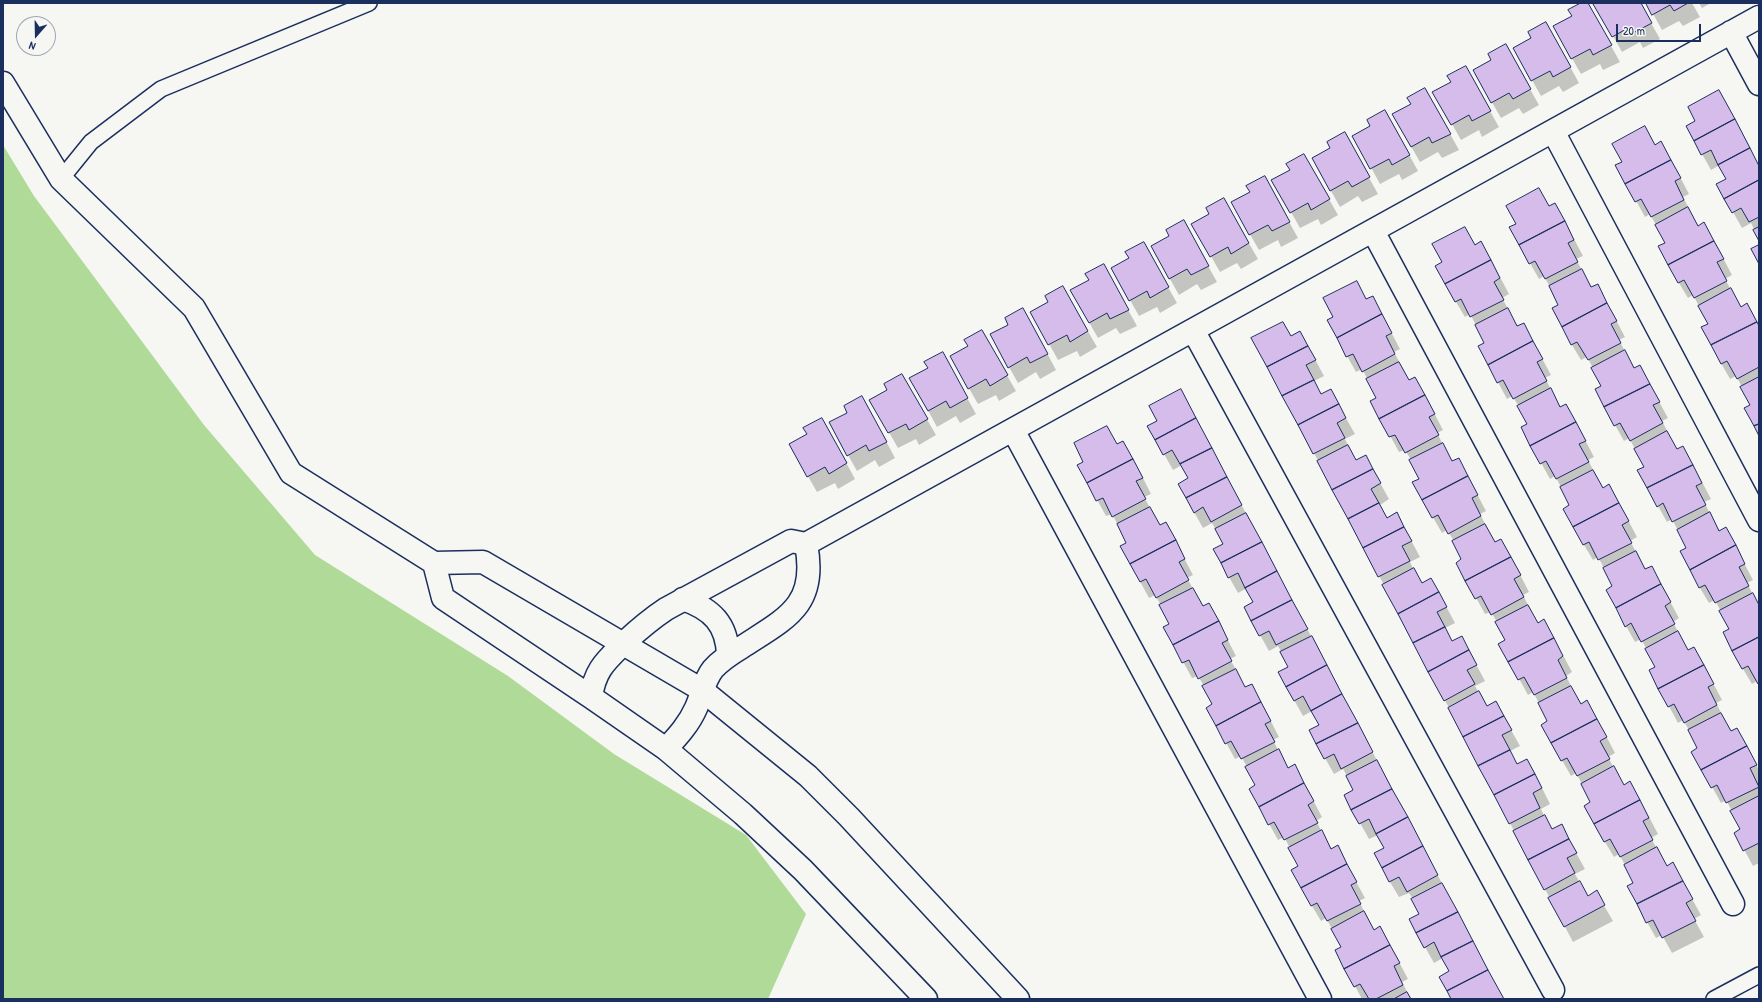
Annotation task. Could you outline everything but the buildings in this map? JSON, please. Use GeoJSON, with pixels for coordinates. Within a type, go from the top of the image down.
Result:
{"type":"FeatureCollection","features":[{"type":"Feature","properties":{"kind":"street"},"geometry":{"type":"LineString","coordinates":[[591,697],[593,684],[605,661],[649,620],[684,599],[791,541],[806,544],[1759,17]]}},
{"type":"Feature","properties":{"kind":"street"},"geometry":{"type":"LineString","coordinates":[[1731,32],[1759,84]]}},
{"type":"Feature","properties":{"kind":"street"},"geometry":{"type":"LineString","coordinates":[[3,83],[61,179],[194,308],[291,473],[434,563],[483,562],[702,690],[808,776],[849,817],[1018,999]]}},
{"type":"Feature","properties":{"kind":"street"},"geometry":{"type":"LineString","coordinates":[[1553,130],[1759,520]]}},
{"type":"Feature","properties":{"kind":"street"},"geometry":{"type":"LineString","coordinates":[[1372,231],[1733,904]]}},
{"type":"Feature","properties":{"kind":"street"},"geometry":{"type":"LineString","coordinates":[[1193,330],[1553,990]]}},
{"type":"Feature","properties":{"kind":"street"},"geometry":{"type":"LineString","coordinates":[[1013,430],[1320,999]]}},
{"type":"Feature","properties":{"kind":"street"},"geometry":{"type":"LineString","coordinates":[[666,749],[689,722],[697,707],[702,690],[713,669],[728,655],[785,619],[794,611],[806,589],[809,574],[809,559],[806,544]]}},
{"type":"Feature","properties":{"kind":"street"},"geometry":{"type":"LineString","coordinates":[[434,563],[443,598],[666,749],[743,814],[803,870],[926,999]]}},
{"type":"Feature","properties":{"kind":"street"},"geometry":{"type":"LineString","coordinates":[[684,599],[708,610],[718,620],[726,638],[728,655]]}},
{"type":"Feature","properties":{"kind":"lane"},"geometry":{"type":"LineString","coordinates":[[61,179],[91,142],[161,89],[369,3]]}},
{"type":"Feature","properties":{"kind":"lane"},"geometry":{"type":"LineString","coordinates":[[1714,999],[1759,974]]}},
{"type":"Feature","properties":{"kind":"green space"},"geometry":{"type":"Polygon","coordinates":[[[3,145],[34,196],[204,425],[315,555],[508,676],[614,754],[746,835],[806,914],[768,999],[3,999],[3,145]]]}}]}
